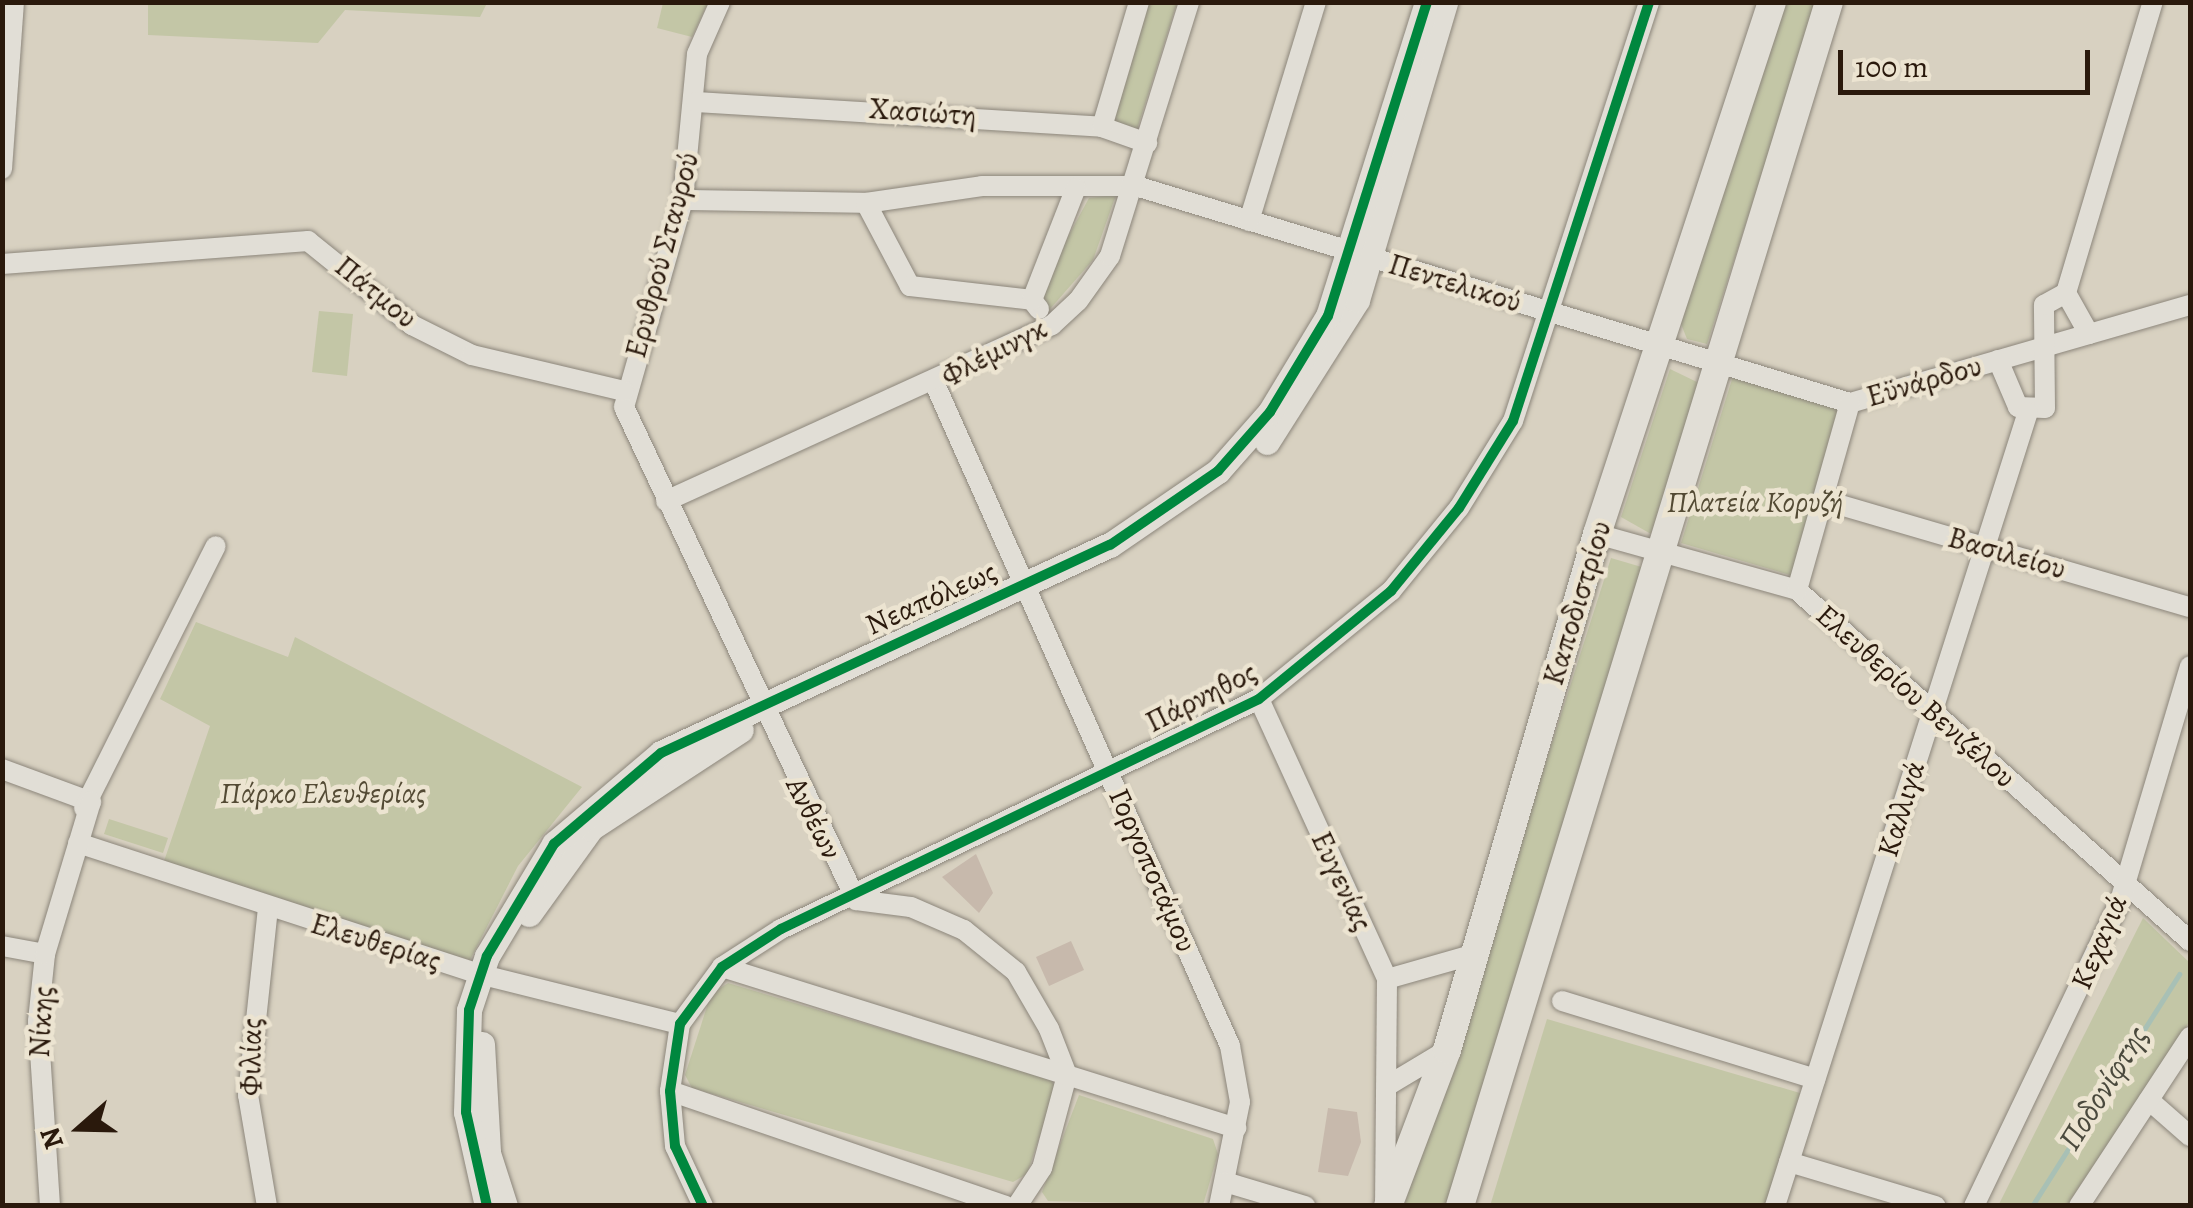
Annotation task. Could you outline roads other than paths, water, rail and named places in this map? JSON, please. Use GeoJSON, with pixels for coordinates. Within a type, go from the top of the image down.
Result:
{"type":"FeatureCollection","features":[{"type":"Feature","properties":{"kind":"main road","name":"Καποδιστρίου"},"geometry":{"type":"LineString","coordinates":[[1387,1206],[1447,1050],[1597,534],[1772,2]]}},
{"type":"Feature","properties":{"kind":"main road"},"geometry":{"type":"LineString","coordinates":[[1460,1206],[1829,2]]}},
{"type":"Feature","properties":{"kind":"street"},"geometry":{"type":"LineString","coordinates":[[2,170],[14,2]]}},
{"type":"Feature","properties":{"kind":"street","name":"Ερυθρού Σταυρού"},"geometry":{"type":"LineString","coordinates":[[624,391],[683,200],[696,102],[697,54],[720,2]]}},
{"type":"Feature","properties":{"kind":"street"},"geometry":{"type":"LineString","coordinates":[[1102,127],[1139,2]]}},
{"type":"Feature","properties":{"kind":"street","name":"Φλέμινγκ"},"geometry":{"type":"LineString","coordinates":[[666,501],[1052,326],[1110,256],[1136,186],[1188,2]]}},
{"type":"Feature","properties":{"kind":"street"},"geometry":{"type":"LineString","coordinates":[[1249,221],[1316,2]]}},
{"type":"Feature","properties":{"kind":"street","name":"Νεαπόλεως"},"geometry":{"type":"LineString","coordinates":[[1363,255],[1427,2]]}},
{"type":"Feature","properties":{"kind":"street","name":"Νεαπόλεως"},"geometry":{"type":"LineString","coordinates":[[487,1206],[464,1076],[487,976],[526,884],[580,814],[661,753],[1030,589],[1155,538],[1249,462],[1314,380],[1363,255],[1445,2]]}},
{"type":"Feature","properties":{"kind":"street","name":"Πάρνηθος"},"geometry":{"type":"LineString","coordinates":[[704,1206],[675,1146],[670,1091],[680,1024],[722,967],[780,929],[856,900],[1259,699],[1390,591],[1459,508],[1513,420],[1650,2]]}},
{"type":"Feature","properties":{"kind":"street","name":"Καλλιγά"},"geometry":{"type":"LineString","coordinates":[[1775,1206],[2028,412],[2048,402],[2044,305],[2066,293],[2153,2]]}},
{"type":"Feature","properties":{"kind":"street","name":"Χασιώτη"},"geometry":{"type":"LineString","coordinates":[[696,102],[1102,127],[1147,144]]}},
{"type":"Feature","properties":{"kind":"street","name":"Πεντελικού"},"geometry":{"type":"LineString","coordinates":[[683,200],[866,203],[982,186],[1136,186],[1659,345]]}},
{"type":"Feature","properties":{"kind":"street"},"geometry":{"type":"LineString","coordinates":[[1032,300],[1076,188]]}},
{"type":"Feature","properties":{"kind":"street"},"geometry":{"type":"LineString","coordinates":[[866,203],[910,286],[1032,300],[1052,326]]}},
{"type":"Feature","properties":{"kind":"street","name":"Πάτμου"},"geometry":{"type":"LineString","coordinates":[[2,264],[308,241],[412,324],[472,356],[624,391]]}},
{"type":"Feature","properties":{"kind":"street"},"geometry":{"type":"LineString","coordinates":[[2066,293],[2089,334]]}},
{"type":"Feature","properties":{"kind":"street","name":"Εϋνάρδου"},"geometry":{"type":"LineString","coordinates":[[1659,345],[1850,403],[2190,305]]}},
{"type":"Feature","properties":{"kind":"street"},"geometry":{"type":"LineString","coordinates":[[1998,360],[2028,412]]}},
{"type":"Feature","properties":{"kind":"street","name":"Γοργοποτάμου"},"geometry":{"type":"LineString","coordinates":[[934,382],[1030,589],[1230,1046],[1236,1128],[1219,1206]]}},
{"type":"Feature","properties":{"kind":"street","name":"Ανθέων"},"geometry":{"type":"LineString","coordinates":[[624,391],[666,501],[761,710],[856,900]]}},
{"type":"Feature","properties":{"kind":"street"},"geometry":{"type":"LineString","coordinates":[[1797,590],[1850,403]]}},
{"type":"Feature","properties":{"kind":"street","name":"Βασιλείου"},"geometry":{"type":"LineString","coordinates":[[1822,500],[2190,606]]}},
{"type":"Feature","properties":{"kind":"street","name":"Ελευθερίου Βενιζέλου"},"geometry":{"type":"LineString","coordinates":[[1597,534],[1660,555],[1797,590],[2190,940]]}},
{"type":"Feature","properties":{"kind":"street","name":"Νίκης"},"geometry":{"type":"LineString","coordinates":[[50,1206],[38,1073],[46,954],[91,802],[142,681],[216,546]]}},
{"type":"Feature","properties":{"kind":"street","name":"Κεχαγιά"},"geometry":{"type":"LineString","coordinates":[[1974,1206],[2125,882],[2190,666]]}},
{"type":"Feature","properties":{"kind":"street","name":"Ευγενίας"},"geometry":{"type":"LineString","coordinates":[[1259,699],[1387,978]]}},
{"type":"Feature","properties":{"kind":"street"},"geometry":{"type":"LineString","coordinates":[[2,769],[91,802]]}},
{"type":"Feature","properties":{"kind":"street","name":"Ελευθερίας"},"geometry":{"type":"LineString","coordinates":[[78,844],[487,976],[680,1024]]}},
{"type":"Feature","properties":{"kind":"street"},"geometry":{"type":"LineString","coordinates":[[856,900],[911,907],[964,930],[1016,972],[1067,1075],[1042,1168],[1017,1206]]}},
{"type":"Feature","properties":{"kind":"street","name":"Φιλίας"},"geometry":{"type":"LineString","coordinates":[[267,1206],[248,1095],[268,908]]}},
{"type":"Feature","properties":{"kind":"street"},"geometry":{"type":"LineString","coordinates":[[2,946],[46,954]]}},
{"type":"Feature","properties":{"kind":"street"},"geometry":{"type":"LineString","coordinates":[[1387,1206],[1387,978],[1475,954]]}},
{"type":"Feature","properties":{"kind":"street"},"geometry":{"type":"LineString","coordinates":[[722,967],[1236,1128]]}},
{"type":"Feature","properties":{"kind":"street","name":"Νεαπόλεως"},"geometry":{"type":"LineString","coordinates":[[487,976],[483,1109],[505,1206]]}},
{"type":"Feature","properties":{"kind":"street"},"geometry":{"type":"LineString","coordinates":[[1562,1001],[1815,1079]]}},
{"type":"Feature","properties":{"kind":"street"},"geometry":{"type":"LineString","coordinates":[[2079,1206],[2190,1037]]}},
{"type":"Feature","properties":{"kind":"street"},"geometry":{"type":"LineString","coordinates":[[1387,1086],[1447,1050]]}},
{"type":"Feature","properties":{"kind":"street"},"geometry":{"type":"LineString","coordinates":[[670,1091],[1006,1206]]}},
{"type":"Feature","properties":{"kind":"street"},"geometry":{"type":"LineString","coordinates":[[2149,1100],[2190,1136]]}},
{"type":"Feature","properties":{"kind":"street"},"geometry":{"type":"LineString","coordinates":[[1788,1162],[1936,1206]]}},
{"type":"Feature","properties":{"kind":"street"},"geometry":{"type":"LineString","coordinates":[[1225,1182],[1305,1206]]}},
{"type":"Feature","properties":{"kind":"waterway","name":"Ποδονίφτης"},"geometry":{"type":"LineString","coordinates":[[2032,1206],[2179,974]]}},
{"type":"Feature","properties":{"kind":"park label","name":"Πλατεία Κορυζή"},"geometry":{"type":"Point","coordinates":[1755,502]}},
{"type":"Feature","properties":{"kind":"park label","name":"Πάρκο Ελευθερίας"},"geometry":{"type":"Point","coordinates":[323,793]}}]}
